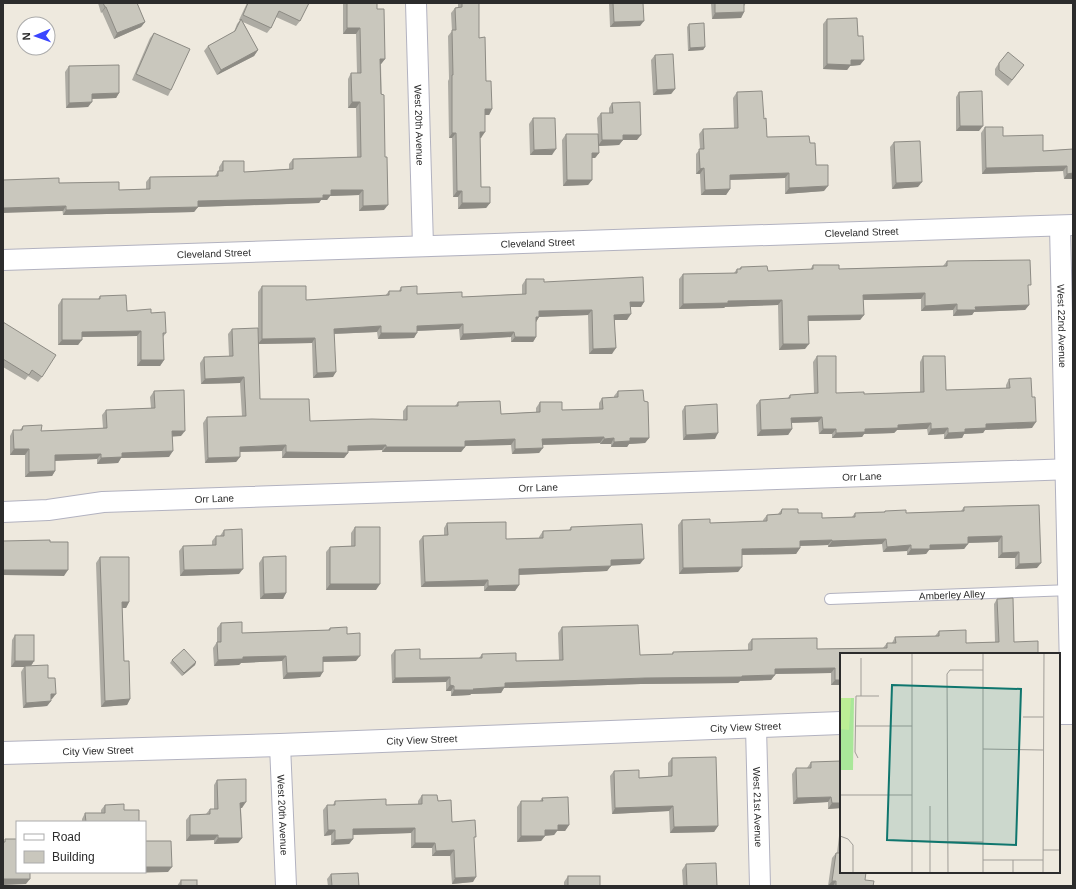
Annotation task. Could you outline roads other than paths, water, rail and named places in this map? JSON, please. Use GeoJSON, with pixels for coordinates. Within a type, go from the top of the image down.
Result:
{"type":"FeatureCollection","features":[{"type":"Feature","properties":{"kind":"street","name":"West 20th Avenue"},"geometry":{"type":"LineString","coordinates":[[416,3],[423,246]]}},
{"type":"Feature","properties":{"kind":"street","name":"Cleveland Street"},"geometry":{"type":"LineString","coordinates":[[3,260],[1067,226]]}},
{"type":"Feature","properties":{"kind":"street","name":"West 22nd Avenue"},"geometry":{"type":"LineString","coordinates":[[1067,226],[1071,590],[1068,713]]}},
{"type":"Feature","properties":{"kind":"street","name":"Orr Lane"},"geometry":{"type":"LineString","coordinates":[[3,512],[48,510],[103,502],[1069,469]]}},
{"type":"Feature","properties":{"kind":"street","name":"City View Street"},"geometry":{"type":"LineString","coordinates":[[3,753],[280,745],[840,723]]}},
{"type":"Feature","properties":{"kind":"street","name":"West 21st Avenue"},"geometry":{"type":"LineString","coordinates":[[756,727],[760,886]]}},
{"type":"Feature","properties":{"kind":"street","name":"West 20th Avenue"},"geometry":{"type":"LineString","coordinates":[[280,745],[286,886]]}},
{"type":"Feature","properties":{"kind":"lane","name":"Amberley Alley"},"geometry":{"type":"LineString","coordinates":[[830,599],[1071,590]]}}]}
